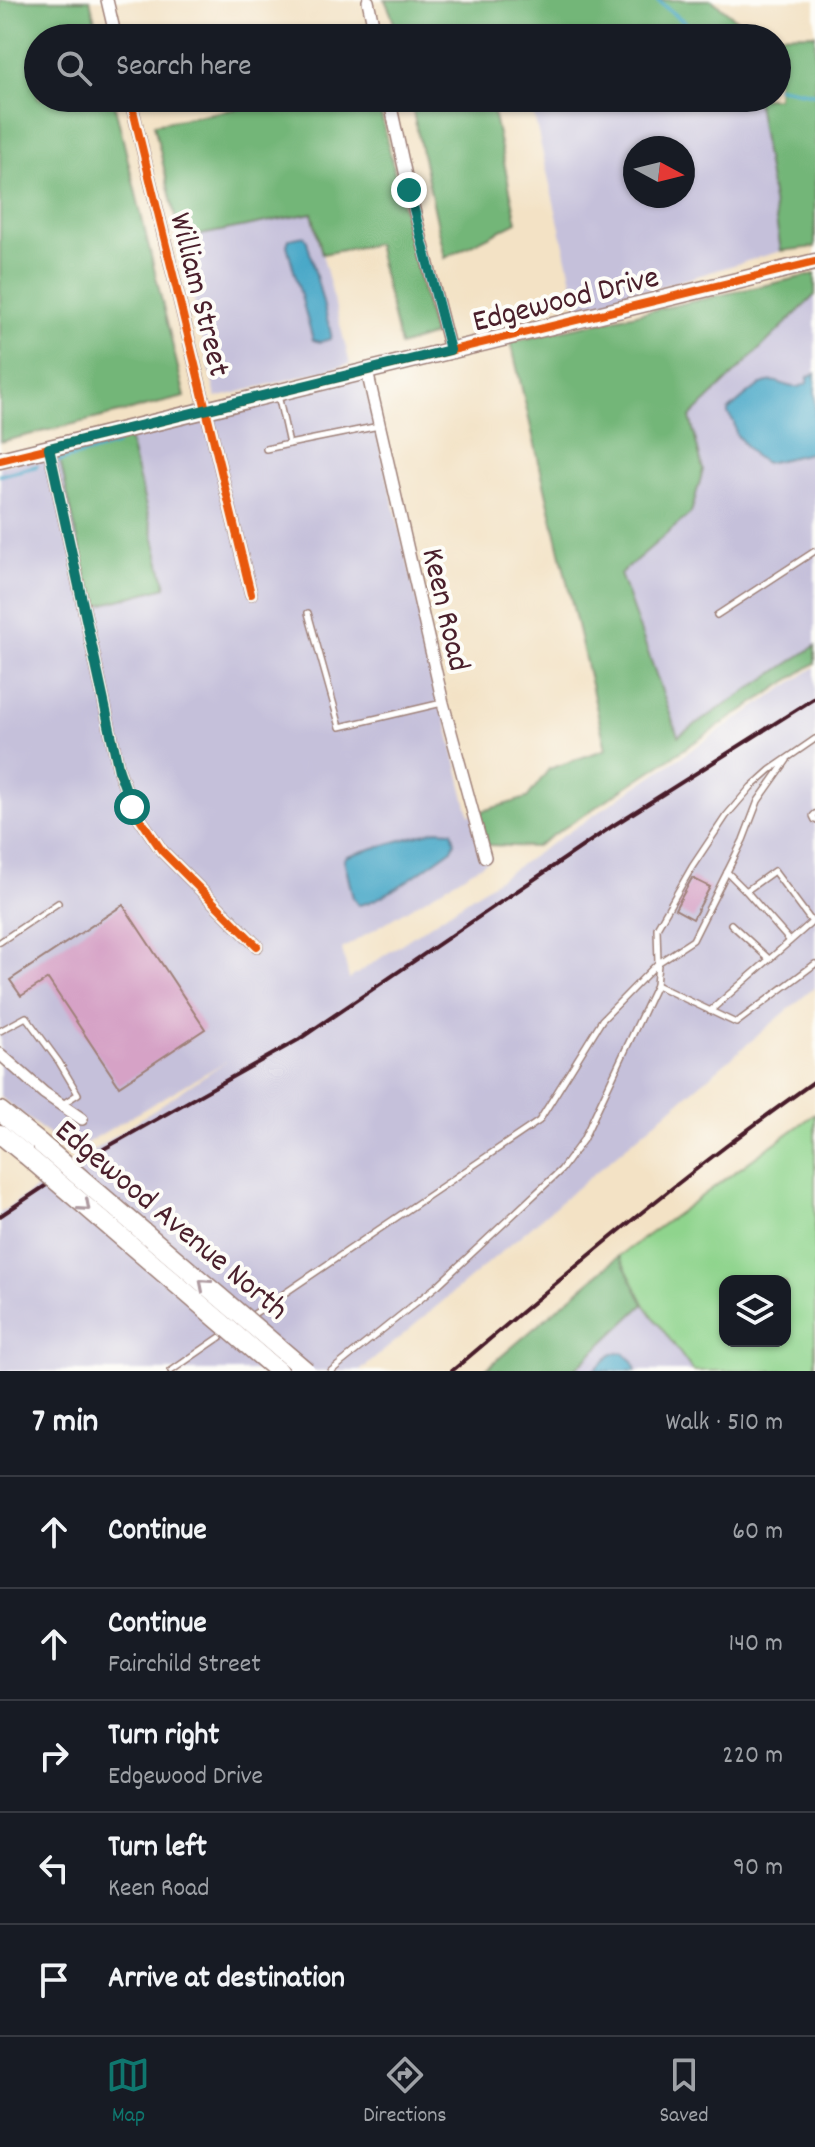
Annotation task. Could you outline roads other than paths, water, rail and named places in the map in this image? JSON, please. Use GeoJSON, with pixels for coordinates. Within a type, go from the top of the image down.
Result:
{"type":"FeatureCollection","features":[{"type":"Feature","properties":{"kind":"main road","name":"Edgewood Avenue North"},"geometry":{"type":"LineString","coordinates":[[0,1111],[33,1150],[278,1371]]}},
{"type":"Feature","properties":{"kind":"main road","name":"Edgewood Avenue North"},"geometry":{"type":"LineString","coordinates":[[0,1134],[33,1150],[306,1371]]}},
{"type":"Feature","properties":{"kind":"street"},"geometry":{"type":"LineString","coordinates":[[107,0],[113,24]]}},
{"type":"Feature","properties":{"kind":"street"},"geometry":{"type":"LineString","coordinates":[[368,1],[373,24]]}},
{"type":"Feature","properties":{"kind":"street","name":"William Street"},"geometry":{"type":"LineString","coordinates":[[133,112],[251,594]]}},
{"type":"Feature","properties":{"kind":"street"},"geometry":{"type":"LineString","coordinates":[[392,112],[450,350]]}},
{"type":"Feature","properties":{"kind":"street","name":"Edgewood Drive"},"geometry":{"type":"LineString","coordinates":[[0,460],[815,262]]}},
{"type":"Feature","properties":{"kind":"street","name":"Keen Road"},"geometry":{"type":"LineString","coordinates":[[367,371],[443,703],[485,857]]}},
{"type":"Feature","properties":{"kind":"street"},"geometry":{"type":"LineString","coordinates":[[49,448],[119,771],[132,807],[162,851],[257,946]]}},
{"type":"Feature","properties":{"kind":"street"},"geometry":{"type":"LineString","coordinates":[[0,1054],[44,1093],[82,1119]]}},
{"type":"Feature","properties":{"kind":"lane"},"geometry":{"type":"LineString","coordinates":[[277,392],[289,444]]}},
{"type":"Feature","properties":{"kind":"lane"},"geometry":{"type":"LineString","coordinates":[[266,449],[380,425]]}},
{"type":"Feature","properties":{"kind":"lane"},"geometry":{"type":"LineString","coordinates":[[717,615],[815,551]]}},
{"type":"Feature","properties":{"kind":"lane"},"geometry":{"type":"LineString","coordinates":[[308,613],[340,727],[443,703]]}},
{"type":"Feature","properties":{"kind":"lane"},"geometry":{"type":"LineString","coordinates":[[331,1371],[438,1285],[561,1170],[583,1140],[656,985],[657,928],[692,867],[726,816],[751,787],[815,739]]}},
{"type":"Feature","properties":{"kind":"lane"},"geometry":{"type":"LineString","coordinates":[[171,1371],[539,1121],[602,1020],[658,963],[693,940],[758,801],[787,760]]}},
{"type":"Feature","properties":{"kind":"lane"},"geometry":{"type":"LineString","coordinates":[[710,1011],[812,922],[774,871],[746,891]]}},
{"type":"Feature","properties":{"kind":"lane"},"geometry":{"type":"LineString","coordinates":[[727,872],[790,941]]}},
{"type":"Feature","properties":{"kind":"lane"},"geometry":{"type":"LineString","coordinates":[[0,942],[58,903]]}},
{"type":"Feature","properties":{"kind":"lane"},"geometry":{"type":"LineString","coordinates":[[731,924],[769,959]]}},
{"type":"Feature","properties":{"kind":"lane"},"geometry":{"type":"LineString","coordinates":[[656,985],[736,1023],[815,964]]}},
{"type":"Feature","properties":{"kind":"lane"},"geometry":{"type":"LineString","coordinates":[[0,1031],[26,1017],[78,1094],[61,1105]]}},
{"type":"Feature","properties":{"kind":"water"},"geometry":{"type":"Polygon","coordinates":[[[304,236],[331,334],[330,339],[320,342],[313,340],[287,245],[289,239],[304,236]]]}},
{"type":"Feature","properties":{"kind":"water"},"geometry":{"type":"Polygon","coordinates":[[[815,373],[815,452],[766,463],[755,457],[736,434],[728,411],[764,383],[770,381],[801,386],[815,373]]]}},
{"type":"Feature","properties":{"kind":"water"},"geometry":{"type":"Polygon","coordinates":[[[436,830],[452,831],[455,842],[452,849],[393,890],[358,905],[353,898],[344,859],[347,856],[436,830]]]}},
{"type":"Feature","properties":{"kind":"water"},"geometry":{"type":"Polygon","coordinates":[[[623,1352],[633,1361],[636,1371],[593,1371],[612,1354],[623,1352]]]}},
{"type":"Feature","properties":{"kind":"waterway"},"geometry":{"type":"LineString","coordinates":[[657,0],[687,24]]}},
{"type":"Feature","properties":{"kind":"waterway"},"geometry":{"type":"LineString","coordinates":[[791,90],[815,94]]}},
{"type":"Feature","properties":{"kind":"waterway"},"geometry":{"type":"LineString","coordinates":[[58,461],[117,444]]}},
{"type":"Feature","properties":{"kind":"waterway"},"geometry":{"type":"LineString","coordinates":[[0,475],[37,466]]}},
{"type":"Feature","properties":{"kind":"railway"},"geometry":{"type":"LineString","coordinates":[[0,1216],[84,1160],[298,1040],[614,825],[815,698]]}},
{"type":"Feature","properties":{"kind":"railway"},"geometry":{"type":"LineString","coordinates":[[452,1371],[675,1186],[815,1081]]}}]}
